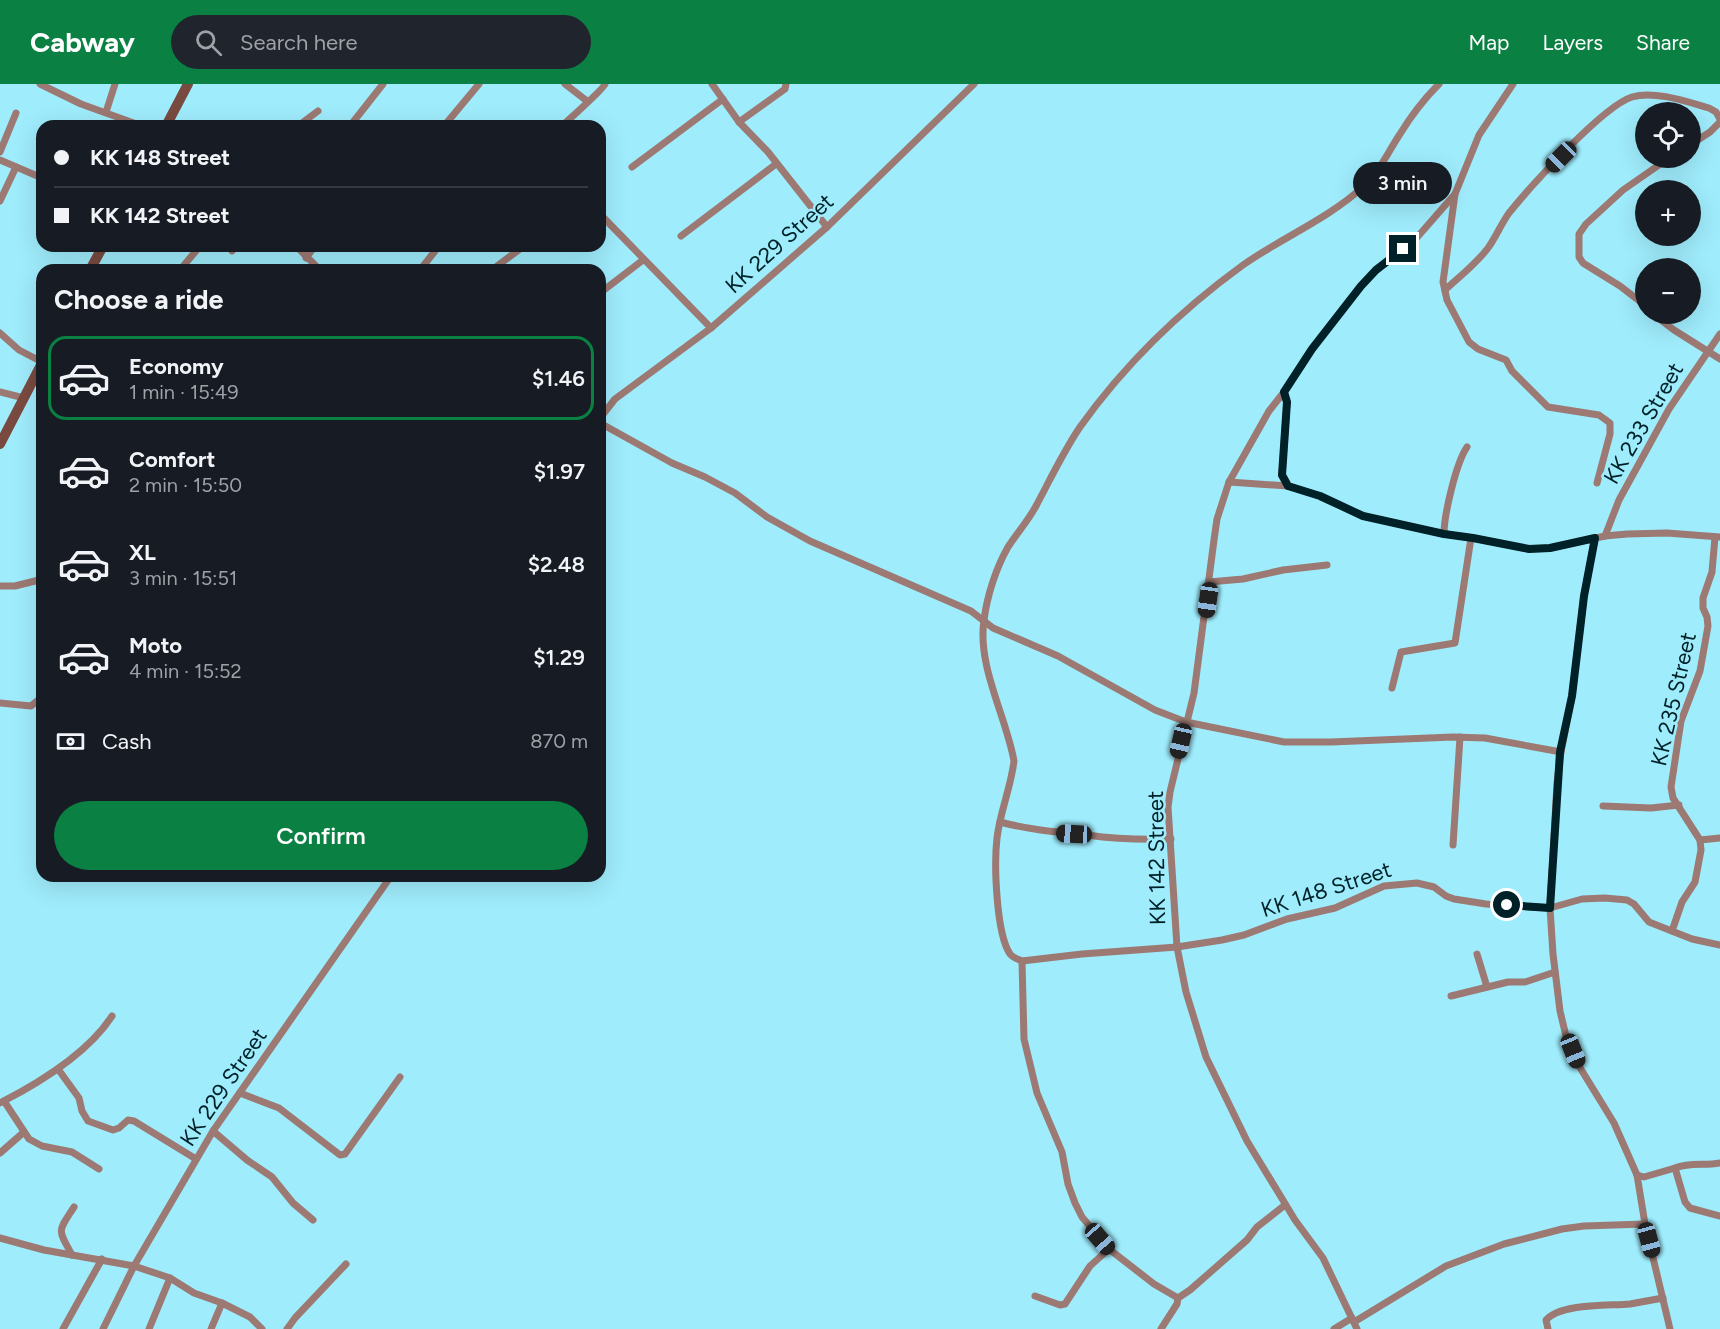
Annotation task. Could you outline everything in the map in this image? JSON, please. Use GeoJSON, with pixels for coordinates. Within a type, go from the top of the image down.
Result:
{"type":"FeatureCollection","features":[{"type":"Feature","properties":{"kind":"main road"},"geometry":{"type":"LineString","coordinates":[[169,120],[188,84]]}},
{"type":"Feature","properties":{"kind":"main road"},"geometry":{"type":"LineString","coordinates":[[0,444],[36,375]]}},
{"type":"Feature","properties":{"kind":"street"},"geometry":{"type":"LineString","coordinates":[[40,84],[81,104],[127,120]]}},
{"type":"Feature","properties":{"kind":"street"},"geometry":{"type":"LineString","coordinates":[[106,112],[115,84]]}},
{"type":"Feature","properties":{"kind":"street"},"geometry":{"type":"LineString","coordinates":[[355,120],[383,84]]}},
{"type":"Feature","properties":{"kind":"street"},"geometry":{"type":"LineString","coordinates":[[449,120],[479,84]]}},
{"type":"Feature","properties":{"kind":"street"},"geometry":{"type":"LineString","coordinates":[[565,84],[587,100]]}},
{"type":"Feature","properties":{"kind":"street"},"geometry":{"type":"LineString","coordinates":[[568,120],[587,100],[604,86],[611,84]]}},
{"type":"Feature","properties":{"kind":"street"},"geometry":{"type":"LineString","coordinates":[[712,84],[739,123],[768,152],[827,227]]}},
{"type":"Feature","properties":{"kind":"street"},"geometry":{"type":"LineString","coordinates":[[739,123],[785,89],[786,84]]}},
{"type":"Feature","properties":{"kind":"street","name":"KK 229 Street"},"geometry":{"type":"LineString","coordinates":[[606,410],[615,399],[711,328],[827,227],[974,84]]}},
{"type":"Feature","properties":{"kind":"street"},"geometry":{"type":"LineString","coordinates":[[1178,1298],[1154,1284],[1109,1249],[1082,1217],[1068,1184],[1062,1152],[1037,1093],[1024,1039],[1022,961],[1011,954],[1000,923],[995,878],[997,838],[1014,761],[985,654],[983,622],[990,593],[1007,550],[1035,508],[1079,429],[1109,389],[1184,311],[1249,261],[1310,225],[1363,187],[1378,171],[1400,134],[1439,84]]}},
{"type":"Feature","properties":{"kind":"street","name":"KK 142 Street"},"geometry":{"type":"LineString","coordinates":[[1354,1323],[1323,1258],[1285,1205],[1247,1141],[1206,1057],[1186,992],[1177,947],[1168,807],[1194,693],[1217,519],[1229,482],[1269,411],[1312,349],[1361,286],[1376,270],[1413,242],[1455,194],[1479,135],[1513,84]]}},
{"type":"Feature","properties":{"kind":"street"},"geometry":{"type":"LineString","coordinates":[[1445,290],[1487,248],[1509,214],[1546,171],[1591,126],[1620,103],[1639,95],[1659,96],[1709,108],[1716,112],[1720,120],[1710,132],[1701,138]]}},
{"type":"Feature","properties":{"kind":"street"},"geometry":{"type":"LineString","coordinates":[[632,167],[723,99]]}},
{"type":"Feature","properties":{"kind":"street"},"geometry":{"type":"LineString","coordinates":[[306,120],[318,111]]}},
{"type":"Feature","properties":{"kind":"street"},"geometry":{"type":"LineString","coordinates":[[0,152],[16,113]]}},
{"type":"Feature","properties":{"kind":"street"},"geometry":{"type":"LineString","coordinates":[[0,160],[36,175]]}},
{"type":"Feature","properties":{"kind":"street"},"geometry":{"type":"LineString","coordinates":[[681,236],[776,164]]}},
{"type":"Feature","properties":{"kind":"street"},"geometry":{"type":"LineString","coordinates":[[0,201],[16,167]]}},
{"type":"Feature","properties":{"kind":"street"},"geometry":{"type":"LineString","coordinates":[[1635,298],[1583,263],[1579,257],[1579,234],[1586,224],[1616,197],[1655,168]]}},
{"type":"Feature","properties":{"kind":"street"},"geometry":{"type":"LineString","coordinates":[[1455,194],[1445,262],[1447,300],[1469,342],[1478,349],[1506,360],[1512,371],[1545,405],[1552,409],[1599,415],[1610,423],[1610,434],[1597,483]]}},
{"type":"Feature","properties":{"kind":"street"},"geometry":{"type":"LineString","coordinates":[[606,220],[711,328]]}},
{"type":"Feature","properties":{"kind":"street"},"geometry":{"type":"LineString","coordinates":[[185,264],[195,252]]}},
{"type":"Feature","properties":{"kind":"street"},"geometry":{"type":"LineString","coordinates":[[301,252],[313,264]]}},
{"type":"Feature","properties":{"kind":"street"},"geometry":{"type":"LineString","coordinates":[[306,258],[310,252]]}},
{"type":"Feature","properties":{"kind":"street"},"geometry":{"type":"LineString","coordinates":[[425,264],[434,252]]}},
{"type":"Feature","properties":{"kind":"street"},"geometry":{"type":"LineString","coordinates":[[500,264],[516,252]]}},
{"type":"Feature","properties":{"kind":"street"},"geometry":{"type":"LineString","coordinates":[[606,288],[643,260]]}},
{"type":"Feature","properties":{"kind":"street"},"geometry":{"type":"LineString","coordinates":[[1666,324],[1720,359]]}},
{"type":"Feature","properties":{"kind":"street"},"geometry":{"type":"LineString","coordinates":[[0,333],[19,350],[36,360]]}},
{"type":"Feature","properties":{"kind":"street","name":"KK 233 Street"},"geometry":{"type":"LineString","coordinates":[[1605,536],[1619,500],[1669,409],[1706,351],[1720,334]]}},
{"type":"Feature","properties":{"kind":"street"},"geometry":{"type":"LineString","coordinates":[[0,392],[24,398]]}},
{"type":"Feature","properties":{"kind":"street"},"geometry":{"type":"LineString","coordinates":[[1284,392],[1287,409],[1282,475],[1288,486]]}},
{"type":"Feature","properties":{"kind":"street"},"geometry":{"type":"LineString","coordinates":[[606,426],[672,463],[705,477],[735,494],[767,517],[810,541],[971,611],[983,622],[1009,636],[1058,656],[1155,710],[1186,722],[1284,741],[1331,742],[1460,737],[1511,741],[1560,752]]}},
{"type":"Feature","properties":{"kind":"street"},"geometry":{"type":"LineString","coordinates":[[1444,534],[1444,523],[1454,479],[1467,447]]}},
{"type":"Feature","properties":{"kind":"street"},"geometry":{"type":"LineString","coordinates":[[1229,482],[1288,486],[1320,496],[1363,516],[1444,534],[1529,549],[1550,548],[1605,536],[1649,533],[1718,537]]}},
{"type":"Feature","properties":{"kind":"street","name":"KK 235 Street"},"geometry":{"type":"LineString","coordinates":[[1700,840],[1673,798],[1671,787],[1681,721],[1700,671],[1708,626],[1703,598],[1712,572],[1718,537]]}},
{"type":"Feature","properties":{"kind":"street"},"geometry":{"type":"LineString","coordinates":[[1392,688],[1401,652],[1455,643],[1471,538]]}},
{"type":"Feature","properties":{"kind":"street"},"geometry":{"type":"LineString","coordinates":[[1595,538],[1584,596],[1572,696],[1560,752],[1550,908],[1555,972],[1566,1036],[1579,1066],[1614,1124],[1637,1175],[1645,1224],[1670,1329]]}},
{"type":"Feature","properties":{"kind":"street"},"geometry":{"type":"LineString","coordinates":[[1209,582],[1243,579],[1283,570],[1327,565]]}},
{"type":"Feature","properties":{"kind":"street"},"geometry":{"type":"LineString","coordinates":[[0,586],[15,586],[36,580]]}},
{"type":"Feature","properties":{"kind":"street"},"geometry":{"type":"LineString","coordinates":[[0,703],[30,706],[36,702]]}},
{"type":"Feature","properties":{"kind":"street"},"geometry":{"type":"LineString","coordinates":[[1453,845],[1460,737]]}},
{"type":"Feature","properties":{"kind":"street"},"geometry":{"type":"LineString","coordinates":[[1603,806],[1651,808],[1679,805]]}},
{"type":"Feature","properties":{"kind":"street"},"geometry":{"type":"LineString","coordinates":[[1000,822],[1043,832],[1107,839],[1171,839]]}},
{"type":"Feature","properties":{"kind":"street"},"geometry":{"type":"LineString","coordinates":[[1672,931],[1682,902],[1695,882],[1701,850],[1700,840],[1720,838]]}},
{"type":"Feature","properties":{"kind":"street","name":"KK 229 Street"},"geometry":{"type":"LineString","coordinates":[[103,1329],[134,1266],[213,1131],[387,882]]}},
{"type":"Feature","properties":{"kind":"street","name":"KK 148 Street"},"geometry":{"type":"LineString","coordinates":[[1022,961],[1177,947],[1244,935],[1287,919],[1335,908],[1384,886],[1394,884],[1427,884],[1446,896],[1467,902],[1550,908],[1582,899],[1605,897],[1627,900],[1634,904],[1649,922],[1692,939],[1720,945]]}},
{"type":"Feature","properties":{"kind":"street"},"geometry":{"type":"LineString","coordinates":[[1477,954],[1487,987]]}},
{"type":"Feature","properties":{"kind":"street"},"geometry":{"type":"LineString","coordinates":[[1451,996],[1508,982],[1525,982],[1555,972]]}},
{"type":"Feature","properties":{"kind":"street"},"geometry":{"type":"LineString","coordinates":[[99,1169],[72,1152],[34,1143],[2,1102],[58,1069],[100,1032],[112,1016]]}},
{"type":"Feature","properties":{"kind":"street"},"geometry":{"type":"LineString","coordinates":[[58,1069],[79,1098],[82,1111],[88,1120],[113,1130],[128,1120],[134,1121],[196,1159]]}},
{"type":"Feature","properties":{"kind":"street"},"geometry":{"type":"LineString","coordinates":[[240,1093],[279,1108],[340,1155],[345,1154],[400,1077]]}},
{"type":"Feature","properties":{"kind":"street"},"geometry":{"type":"LineString","coordinates":[[213,1131],[247,1160],[272,1177],[293,1203],[313,1220]]}},
{"type":"Feature","properties":{"kind":"street"},"geometry":{"type":"LineString","coordinates":[[0,1153],[24,1132]]}},
{"type":"Feature","properties":{"kind":"street"},"geometry":{"type":"LineString","coordinates":[[1637,1175],[1644,1176],[1699,1163],[1708,1165],[1720,1163]]}},
{"type":"Feature","properties":{"kind":"street"},"geometry":{"type":"LineString","coordinates":[[1675,1168],[1685,1202],[1690,1208],[1720,1215]]}},
{"type":"Feature","properties":{"kind":"street"},"geometry":{"type":"LineString","coordinates":[[1161,1329],[1177,1304],[1178,1298],[1190,1290],[1247,1240],[1257,1227],[1285,1205]]}},
{"type":"Feature","properties":{"kind":"street"},"geometry":{"type":"LineString","coordinates":[[72,1255],[60,1228],[74,1207]]}},
{"type":"Feature","properties":{"kind":"street"},"geometry":{"type":"LineString","coordinates":[[1334,1329],[1354,1323],[1446,1266],[1504,1244],[1562,1229],[1645,1224]]}},
{"type":"Feature","properties":{"kind":"street"},"geometry":{"type":"LineString","coordinates":[[0,1238],[44,1250],[134,1266],[170,1278],[194,1293],[222,1303],[250,1317],[254,1326],[262,1329]]}},
{"type":"Feature","properties":{"kind":"street"},"geometry":{"type":"LineString","coordinates":[[1035,1296],[1060,1305],[1065,1304],[1090,1266],[1109,1249]]}},
{"type":"Feature","properties":{"kind":"street"},"geometry":{"type":"LineString","coordinates":[[63,1329],[102,1259]]}},
{"type":"Feature","properties":{"kind":"street"},"geometry":{"type":"LineString","coordinates":[[287,1329],[346,1264]]}},
{"type":"Feature","properties":{"kind":"street"},"geometry":{"type":"LineString","coordinates":[[150,1329],[170,1278]]}},
{"type":"Feature","properties":{"kind":"street"},"geometry":{"type":"LineString","coordinates":[[1548,1329],[1546,1320],[1558,1312],[1663,1298]]}},
{"type":"Feature","properties":{"kind":"street"},"geometry":{"type":"LineString","coordinates":[[211,1329],[222,1303]]}},
{"type":"Feature","properties":{"kind":"route"},"geometry":{"type":"LineString","coordinates":[[1403,249],[1376,270],[1361,286],[1312,349],[1284,392],[1287,402],[1282,475],[1288,486],[1320,496],[1363,516],[1444,534],[1529,549],[1550,548],[1595,538],[1584,596],[1572,696],[1560,752],[1550,908],[1507,905]]}}]}
